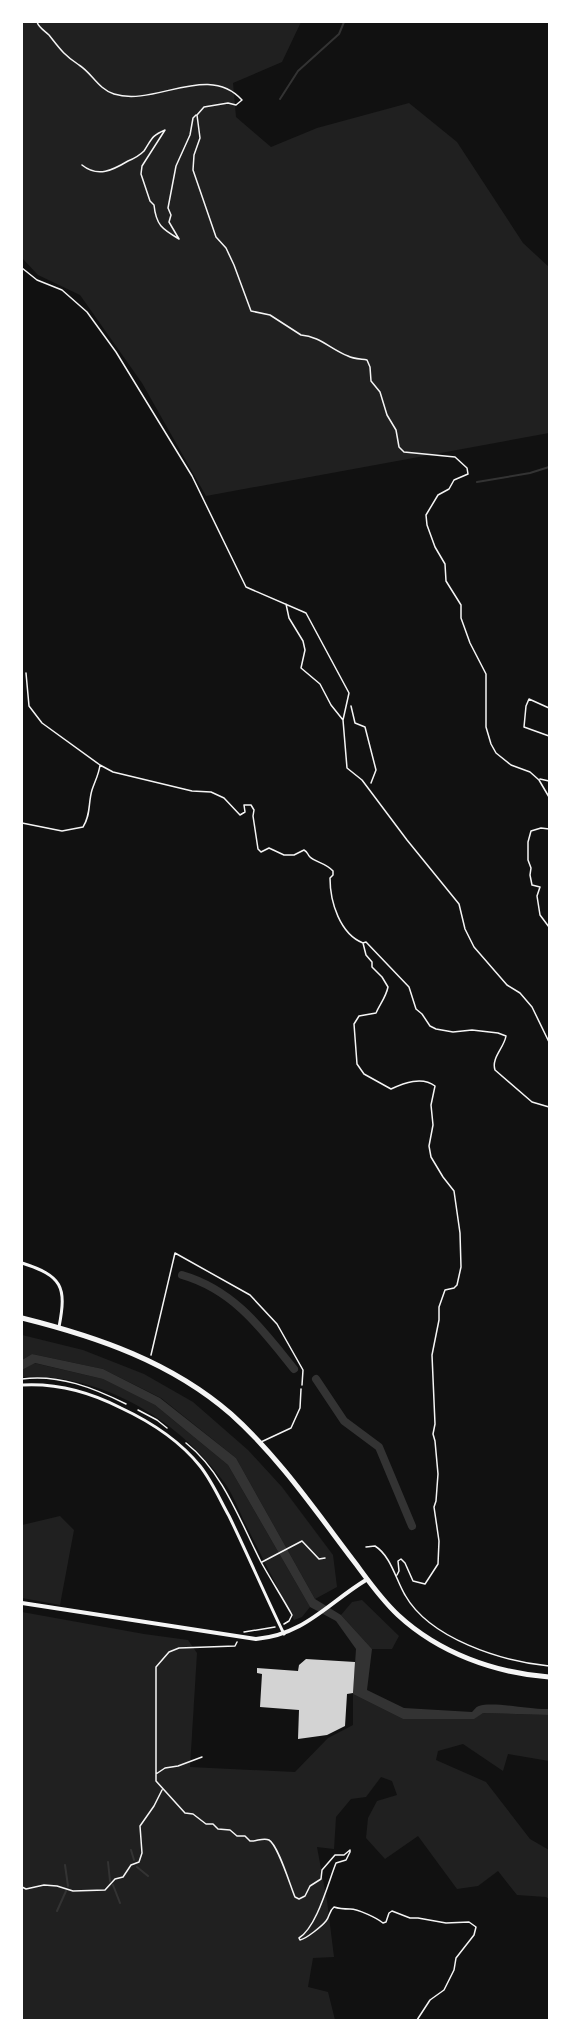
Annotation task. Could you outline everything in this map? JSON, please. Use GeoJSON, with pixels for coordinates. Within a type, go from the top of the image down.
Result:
{"type":"FeatureCollection","features":[{"type":"Feature","properties":{"kind":"main road"},"geometry":{"type":"LineString","coordinates":[[22,1318],[59,1327],[105,1342],[150,1360],[179,1376],[231,1414],[259,1442],[318,1513],[366,1580],[398,1614],[422,1634],[440,1645],[488,1666],[521,1674],[549,1677]]}},
{"type":"Feature","properties":{"kind":"street"},"geometry":{"type":"LineString","coordinates":[[22,1263],[43,1270],[54,1277],[63,1297],[63,1307],[59,1327]]}},
{"type":"Feature","properties":{"kind":"street"},"geometry":{"type":"LineString","coordinates":[[22,1385],[41,1384],[65,1387],[106,1400],[150,1422],[183,1448],[201,1467],[216,1492],[254,1567],[284,1634]]}},
{"type":"Feature","properties":{"kind":"street"},"geometry":{"type":"LineString","coordinates":[[22,1603],[240,1638],[256,1639],[284,1634],[313,1619],[366,1580]]}},
{"type":"Feature","properties":{"kind":"lane"},"geometry":{"type":"LineString","coordinates":[[22,268],[36,280],[62,290],[87,312],[116,352],[192,476],[246,587],[306,613],[349,693],[343,720],[347,768],[362,780],[459,904],[465,929],[474,947],[507,985],[520,993],[532,1007],[549,1042]]}},
{"type":"Feature","properties":{"kind":"lane"},"geometry":{"type":"LineString","coordinates":[[286,604],[289,618],[303,641],[305,650],[301,668],[320,684],[331,705],[343,720]]}},
{"type":"Feature","properties":{"kind":"lane"},"geometry":{"type":"LineString","coordinates":[[259,1442],[291,1428],[300,1408],[301,1389]]}},
{"type":"Feature","properties":{"kind":"path"},"geometry":{"type":"LineString","coordinates":[[37,22],[67,57],[85,69],[104,89],[113,94],[132,98],[186,86],[208,84],[236,93],[242,100],[236,105],[228,103],[204,107],[193,118],[190,135],[176,166],[168,208],[171,215],[169,222],[179,239],[166,231],[156,218],[154,205],[150,201],[141,174],[142,166],[166,130],[154,135],[144,151],[135,158],[113,170],[101,172],[89,170],[82,165]]}},
{"type":"Feature","properties":{"kind":"path"},"geometry":{"type":"LineString","coordinates":[[197,115],[200,138],[194,155],[192,170],[216,237],[226,248],[251,311],[270,315],[301,335],[325,343],[349,357],[367,360],[370,367],[371,380],[380,392],[387,415],[396,430],[399,447],[404,452],[455,457],[467,468],[468,474],[454,480],[449,489],[438,495],[426,515],[427,525],[435,547],[445,564],[446,581],[461,605],[461,618],[470,643],[486,674],[486,727],[491,744],[496,753],[511,765],[530,772],[538,779],[545,786],[549,797]]}},
{"type":"Feature","properties":{"kind":"path"},"geometry":{"type":"LineString","coordinates":[[26,673],[29,706],[42,723],[100,765],[113,772],[178,788],[192,791],[212,792],[224,798],[240,815],[245,812],[244,805],[250,805],[254,810],[252,816],[258,849],[261,852],[269,848],[284,855],[294,855],[304,850],[308,852],[311,857],[333,871],[333,875],[330,878],[330,893],[334,910],[350,935],[364,943],[366,942],[388,963],[391,969],[409,987],[416,1008],[430,1026],[436,1029],[452,1032],[472,1030],[498,1033],[506,1036],[501,1050],[494,1060],[495,1070],[532,1102],[549,1107]]}},
{"type":"Feature","properties":{"kind":"path"},"geometry":{"type":"LineString","coordinates":[[549,708],[529,699],[526,706],[524,728],[549,736]]}},
{"type":"Feature","properties":{"kind":"path"},"geometry":{"type":"LineString","coordinates":[[348,702],[353,709],[355,723],[365,727],[376,770],[369,789]]}},
{"type":"Feature","properties":{"kind":"path"},"geometry":{"type":"LineString","coordinates":[[22,823],[62,831],[83,827],[88,819],[92,788],[99,776],[100,765]]}},
{"type":"Feature","properties":{"kind":"path"},"geometry":{"type":"LineString","coordinates":[[538,779],[549,781]]}},
{"type":"Feature","properties":{"kind":"path"},"geometry":{"type":"LineString","coordinates":[[549,829],[541,828],[531,831],[528,842],[528,860],[531,868],[530,875],[532,885],[540,887],[537,896],[540,915],[549,927]]}},
{"type":"Feature","properties":{"kind":"path"},"geometry":{"type":"LineString","coordinates":[[364,943],[366,955],[372,962],[372,967],[382,977],[388,988],[386,995],[376,1013],[364,1014],[357,1018],[354,1024],[357,1064],[364,1074],[391,1090],[403,1084],[417,1081],[431,1082],[435,1086],[431,1105],[433,1125],[429,1146],[431,1157],[443,1177],[454,1190],[460,1233],[461,1267],[457,1285],[454,1288],[445,1290],[439,1307],[439,1320],[432,1356],[435,1424],[433,1434],[436,1441],[438,1474],[436,1501],[434,1506],[438,1542],[438,1564],[425,1584],[413,1581],[401,1559],[398,1561],[399,1571],[397,1575]]}},
{"type":"Feature","properties":{"kind":"path"},"geometry":{"type":"LineString","coordinates":[[150,1360],[175,1253],[250,1295],[277,1324],[303,1370],[301,1389]]}},
{"type":"Feature","properties":{"kind":"path"},"geometry":{"type":"LineString","coordinates":[[22,1379],[60,1379],[101,1391],[131,1406]]}},
{"type":"Feature","properties":{"kind":"path"},"geometry":{"type":"LineString","coordinates":[[137,1410],[157,1420],[169,1429]]}},
{"type":"Feature","properties":{"kind":"path"},"geometry":{"type":"LineString","coordinates":[[181,1439],[193,1448],[216,1477],[239,1516],[262,1562],[292,1615],[289,1621],[280,1626],[264,1630],[245,1631],[235,1646],[179,1648],[169,1652],[156,1666],[156,1781],[162,1790],[185,1813],[193,1814],[206,1824],[213,1824],[218,1829],[230,1830],[234,1834],[245,1836],[250,1841],[264,1839],[270,1841],[278,1850],[281,1864],[295,1897],[299,1899],[305,1896],[310,1886],[321,1879],[322,1870],[335,1855],[344,1855],[350,1850],[346,1860],[336,1863],[330,1883],[313,1922],[303,1936],[299,1938],[300,1940],[306,1938],[326,1921],[330,1910],[334,1907],[345,1910],[351,1909],[373,1917],[383,1923],[386,1922],[389,1913],[392,1910],[410,1918],[446,1923],[469,1922],[476,1927],[474,1935],[456,1958],[454,1970],[444,1990],[430,2000],[417,2020]]}},
{"type":"Feature","properties":{"kind":"path"},"geometry":{"type":"LineString","coordinates":[[262,1562],[302,1540],[319,1560],[325,1558]]}},
{"type":"Feature","properties":{"kind":"path"},"geometry":{"type":"LineString","coordinates":[[366,1546],[371,1545],[378,1548],[397,1575],[405,1595],[417,1612],[436,1626],[491,1654],[520,1662],[549,1666]]}},
{"type":"Feature","properties":{"kind":"path"},"geometry":{"type":"LineString","coordinates":[[155,1774],[165,1768],[178,1766],[202,1756]]}},
{"type":"Feature","properties":{"kind":"path"},"geometry":{"type":"LineString","coordinates":[[22,1887],[26,1889],[44,1885],[58,1886],[73,1891],[105,1890],[115,1879],[123,1877],[131,1865],[139,1862],[142,1852],[140,1826],[154,1806],[162,1790]]}},
{"type":"Feature","properties":{"kind":"shaded area"},"geometry":{"type":"Polygon","coordinates":[[[22,22],[301,22],[282,62],[233,83],[236,117],[271,147],[317,128],[409,103],[457,142],[523,243],[549,267],[549,433],[206,496],[142,383],[80,295],[38,275],[22,258],[22,22]]]}},
{"type":"Feature","properties":{"kind":"shaded area"},"geometry":{"type":"Polygon","coordinates":[[[22,1335],[83,1350],[144,1374],[193,1402],[248,1450],[282,1487],[333,1555],[337,1587],[315,1599],[236,1458],[161,1398],[103,1369],[32,1354],[22,1360],[22,1335]]]}},
{"type":"Feature","properties":{"kind":"shaded area"},"geometry":{"type":"Polygon","coordinates":[[[32,1354],[103,1369],[160,1398],[236,1458],[315,1599],[341,1615],[372,1649],[367,1690],[404,1708],[472,1712],[478,1706],[493,1704],[549,1709],[549,1715],[483,1713],[474,1719],[403,1719],[353,1694],[356,1649],[336,1621],[310,1607],[228,1465],[155,1405],[103,1379],[35,1363],[22,1370],[22,1360],[32,1354]]]}},
{"type":"Feature","properties":{"kind":"shaded area"},"geometry":{"type":"Polygon","coordinates":[[[34,1363],[103,1379],[155,1405],[228,1465],[310,1607],[302,1617],[294,1620],[233,1497],[224,1482],[206,1459],[161,1420],[135,1404],[108,1392],[80,1383],[51,1378],[22,1377],[22,1370],[34,1363]]]}},
{"type":"Feature","properties":{"kind":"shaded area"},"geometry":{"type":"Polygon","coordinates":[[[60,1516],[74,1530],[60,1605],[22,1598],[22,1525],[60,1516]]]}},
{"type":"Feature","properties":{"kind":"shaded area"},"geometry":{"type":"Polygon","coordinates":[[[362,1600],[399,1636],[392,1649],[372,1649],[341,1615],[352,1602],[362,1600]]]}},
{"type":"Feature","properties":{"kind":"shaded area"},"geometry":{"type":"Polygon","coordinates":[[[22,1612],[144,1634],[188,1640],[197,1653],[190,1767],[295,1772],[328,1738],[353,1725],[353,1694],[403,1719],[483,1713],[549,1715],[549,1761],[508,1754],[503,1771],[463,1744],[438,1751],[436,1760],[486,1782],[530,1839],[549,1850],[549,1899],[546,1897],[517,1895],[498,1871],[478,1886],[457,1889],[418,1836],[385,1859],[366,1838],[368,1818],[377,1801],[397,1795],[392,1781],[381,1777],[366,1797],[351,1799],[336,1817],[334,1849],[317,1847],[327,1901],[334,1957],[313,1958],[308,1987],[328,1992],[335,2020],[22,2020],[22,1612]]]}},
{"type":"Feature","properties":{"kind":"building"},"geometry":{"type":"Polygon","coordinates":[[[306,1659],[355,1662],[353,1693],[347,1694],[345,1726],[327,1735],[298,1739],[299,1710],[260,1707],[262,1674],[257,1673],[257,1668],[298,1671],[299,1665],[306,1659]]]}},
{"type":"Feature","properties":{"kind":"waterway"},"geometry":{"type":"LineString","coordinates":[[280,99],[298,71],[339,34],[344,22]]}},
{"type":"Feature","properties":{"kind":"waterway"},"geometry":{"type":"LineString","coordinates":[[477,482],[530,473],[549,467]]}},
{"type":"Feature","properties":{"kind":"waterway"},"geometry":{"type":"LineString","coordinates":[[182,1275],[217,1290],[232,1301],[258,1326],[294,1369]]}},
{"type":"Feature","properties":{"kind":"waterway"},"geometry":{"type":"LineString","coordinates":[[316,1379],[344,1421],[379,1447],[412,1526]]}},
{"type":"Feature","properties":{"kind":"waterway"},"geometry":{"type":"LineString","coordinates":[[131,1850],[134,1860]]}},
{"type":"Feature","properties":{"kind":"waterway"},"geometry":{"type":"LineString","coordinates":[[108,1862],[110,1881]]}},
{"type":"Feature","properties":{"kind":"waterway"},"geometry":{"type":"LineString","coordinates":[[65,1865],[68,1886]]}},
{"type":"Feature","properties":{"kind":"waterway"},"geometry":{"type":"LineString","coordinates":[[137,1867],[148,1876]]}},
{"type":"Feature","properties":{"kind":"waterway"},"geometry":{"type":"LineString","coordinates":[[113,1885],[120,1903]]}},
{"type":"Feature","properties":{"kind":"waterway"},"geometry":{"type":"LineString","coordinates":[[57,1911],[66,1891]]}}]}
